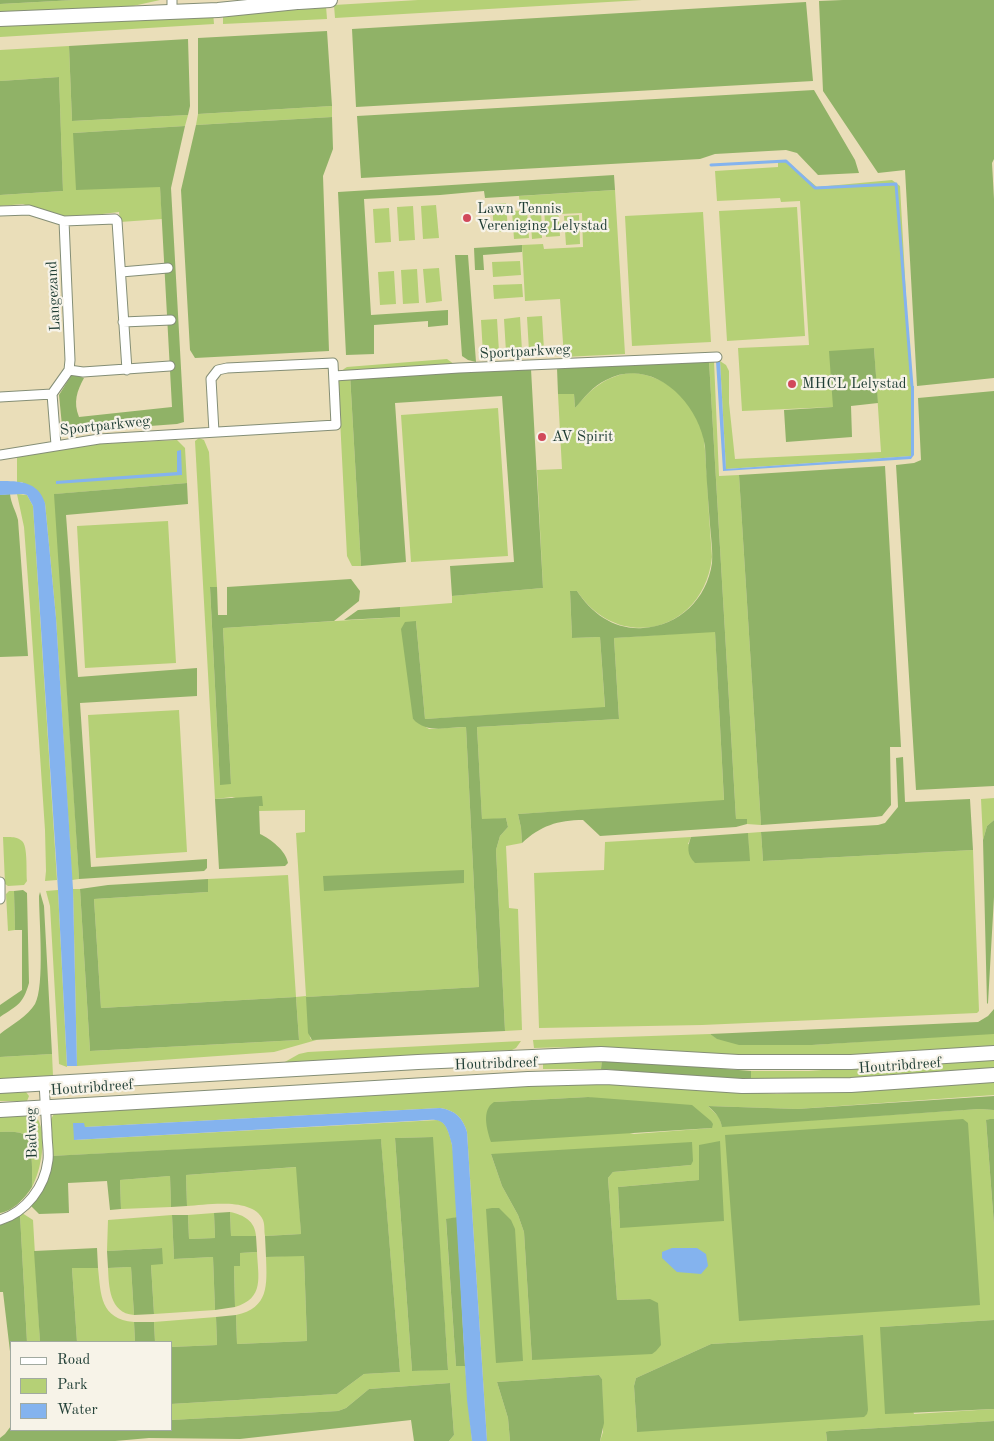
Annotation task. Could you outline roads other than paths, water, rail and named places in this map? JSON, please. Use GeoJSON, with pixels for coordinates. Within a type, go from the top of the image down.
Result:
{"type":"FeatureCollection","features":[{"type":"Feature","properties":{"kind":"main road"},"geometry":{"type":"LineString","coordinates":[[0,19],[76,15],[172,6],[218,10],[330,0]]}},
{"type":"Feature","properties":{"kind":"main road","name":"Houtribdreef"},"geometry":{"type":"LineString","coordinates":[[0,1086],[408,1062],[592,1054],[738,1062],[851,1062],[994,1053]]}},
{"type":"Feature","properties":{"kind":"main road","name":"Houtribdreef"},"geometry":{"type":"LineString","coordinates":[[0,1110],[528,1078],[606,1077],[752,1086],[851,1085],[994,1075]]}},
{"type":"Feature","properties":{"kind":"street"},"geometry":{"type":"LineString","coordinates":[[0,211],[29,210],[64,221],[115,219],[117,221],[127,370]]}},
{"type":"Feature","properties":{"kind":"street","name":"Langezand"},"geometry":{"type":"LineString","coordinates":[[64,221],[69,370]]}},
{"type":"Feature","properties":{"kind":"street"},"geometry":{"type":"LineString","coordinates":[[121,272],[168,268]]}},
{"type":"Feature","properties":{"kind":"street"},"geometry":{"type":"LineString","coordinates":[[124,322],[171,320]]}},
{"type":"Feature","properties":{"kind":"street","name":"Sportparkweg"},"geometry":{"type":"LineString","coordinates":[[0,455],[99,439],[336,425],[334,376],[717,356]]}},
{"type":"Feature","properties":{"kind":"street"},"geometry":{"type":"LineString","coordinates":[[214,432],[212,379],[218,370],[333,363],[334,376]]}},
{"type":"Feature","properties":{"kind":"street"},"geometry":{"type":"LineString","coordinates":[[56,445],[52,394],[69,370],[83,372],[170,366]]}},
{"type":"Feature","properties":{"kind":"street"},"geometry":{"type":"LineString","coordinates":[[0,397],[52,394]]}},
{"type":"Feature","properties":{"kind":"street"},"geometry":{"type":"LineString","coordinates":[[0,882],[0,898]]}},
{"type":"Feature","properties":{"kind":"street","name":"Badweg"},"geometry":{"type":"LineString","coordinates":[[0,1220],[10,1217],[23,1208],[36,1194],[46,1174],[49,1158],[44,1083]]}},
{"type":"Feature","properties":{"kind":"water"},"geometry":{"type":"Polygon","coordinates":[[[716,361],[720,361],[726,469],[911,456],[911,386],[914,386],[914,455],[911,459],[723,471],[716,361]]]}},
{"type":"Feature","properties":{"kind":"water"},"geometry":{"type":"Polygon","coordinates":[[[181,450],[182,475],[56,484],[56,481],[177,472],[177,451],[181,450]]]}},
{"type":"Feature","properties":{"kind":"water"},"geometry":{"type":"Polygon","coordinates":[[[0,481],[21,482],[33,486],[38,490],[45,503],[56,618],[73,889],[77,1066],[67,1066],[58,890],[33,506],[27,495],[0,495],[0,481]]]}},
{"type":"Feature","properties":{"kind":"water"},"geometry":{"type":"Polygon","coordinates":[[[440,1108],[458,1116],[467,1132],[487,1441],[472,1441],[467,1400],[452,1145],[447,1128],[440,1121],[429,1120],[74,1140],[73,1123],[84,1123],[85,1127],[440,1108]]]}},
{"type":"Feature","properties":{"kind":"water"},"geometry":{"type":"Polygon","coordinates":[[[672,1248],[697,1248],[706,1254],[708,1266],[701,1274],[677,1272],[662,1258],[662,1252],[672,1248]]]}},
{"type":"Feature","properties":{"kind":"waterway"},"geometry":{"type":"LineString","coordinates":[[711,165],[786,161],[815,188],[896,184],[912,386]]}},
{"type":"Feature","properties":{"kind":"place","name":"Lawn Tennis Vereniging Lelystad"},"geometry":{"type":"Point","coordinates":[467,218]}},
{"type":"Feature","properties":{"kind":"place","name":"MHCL Lelystad"},"geometry":{"type":"Point","coordinates":[792,384]}},
{"type":"Feature","properties":{"kind":"place","name":"AV Spirit"},"geometry":{"type":"Point","coordinates":[542,437]}}]}
